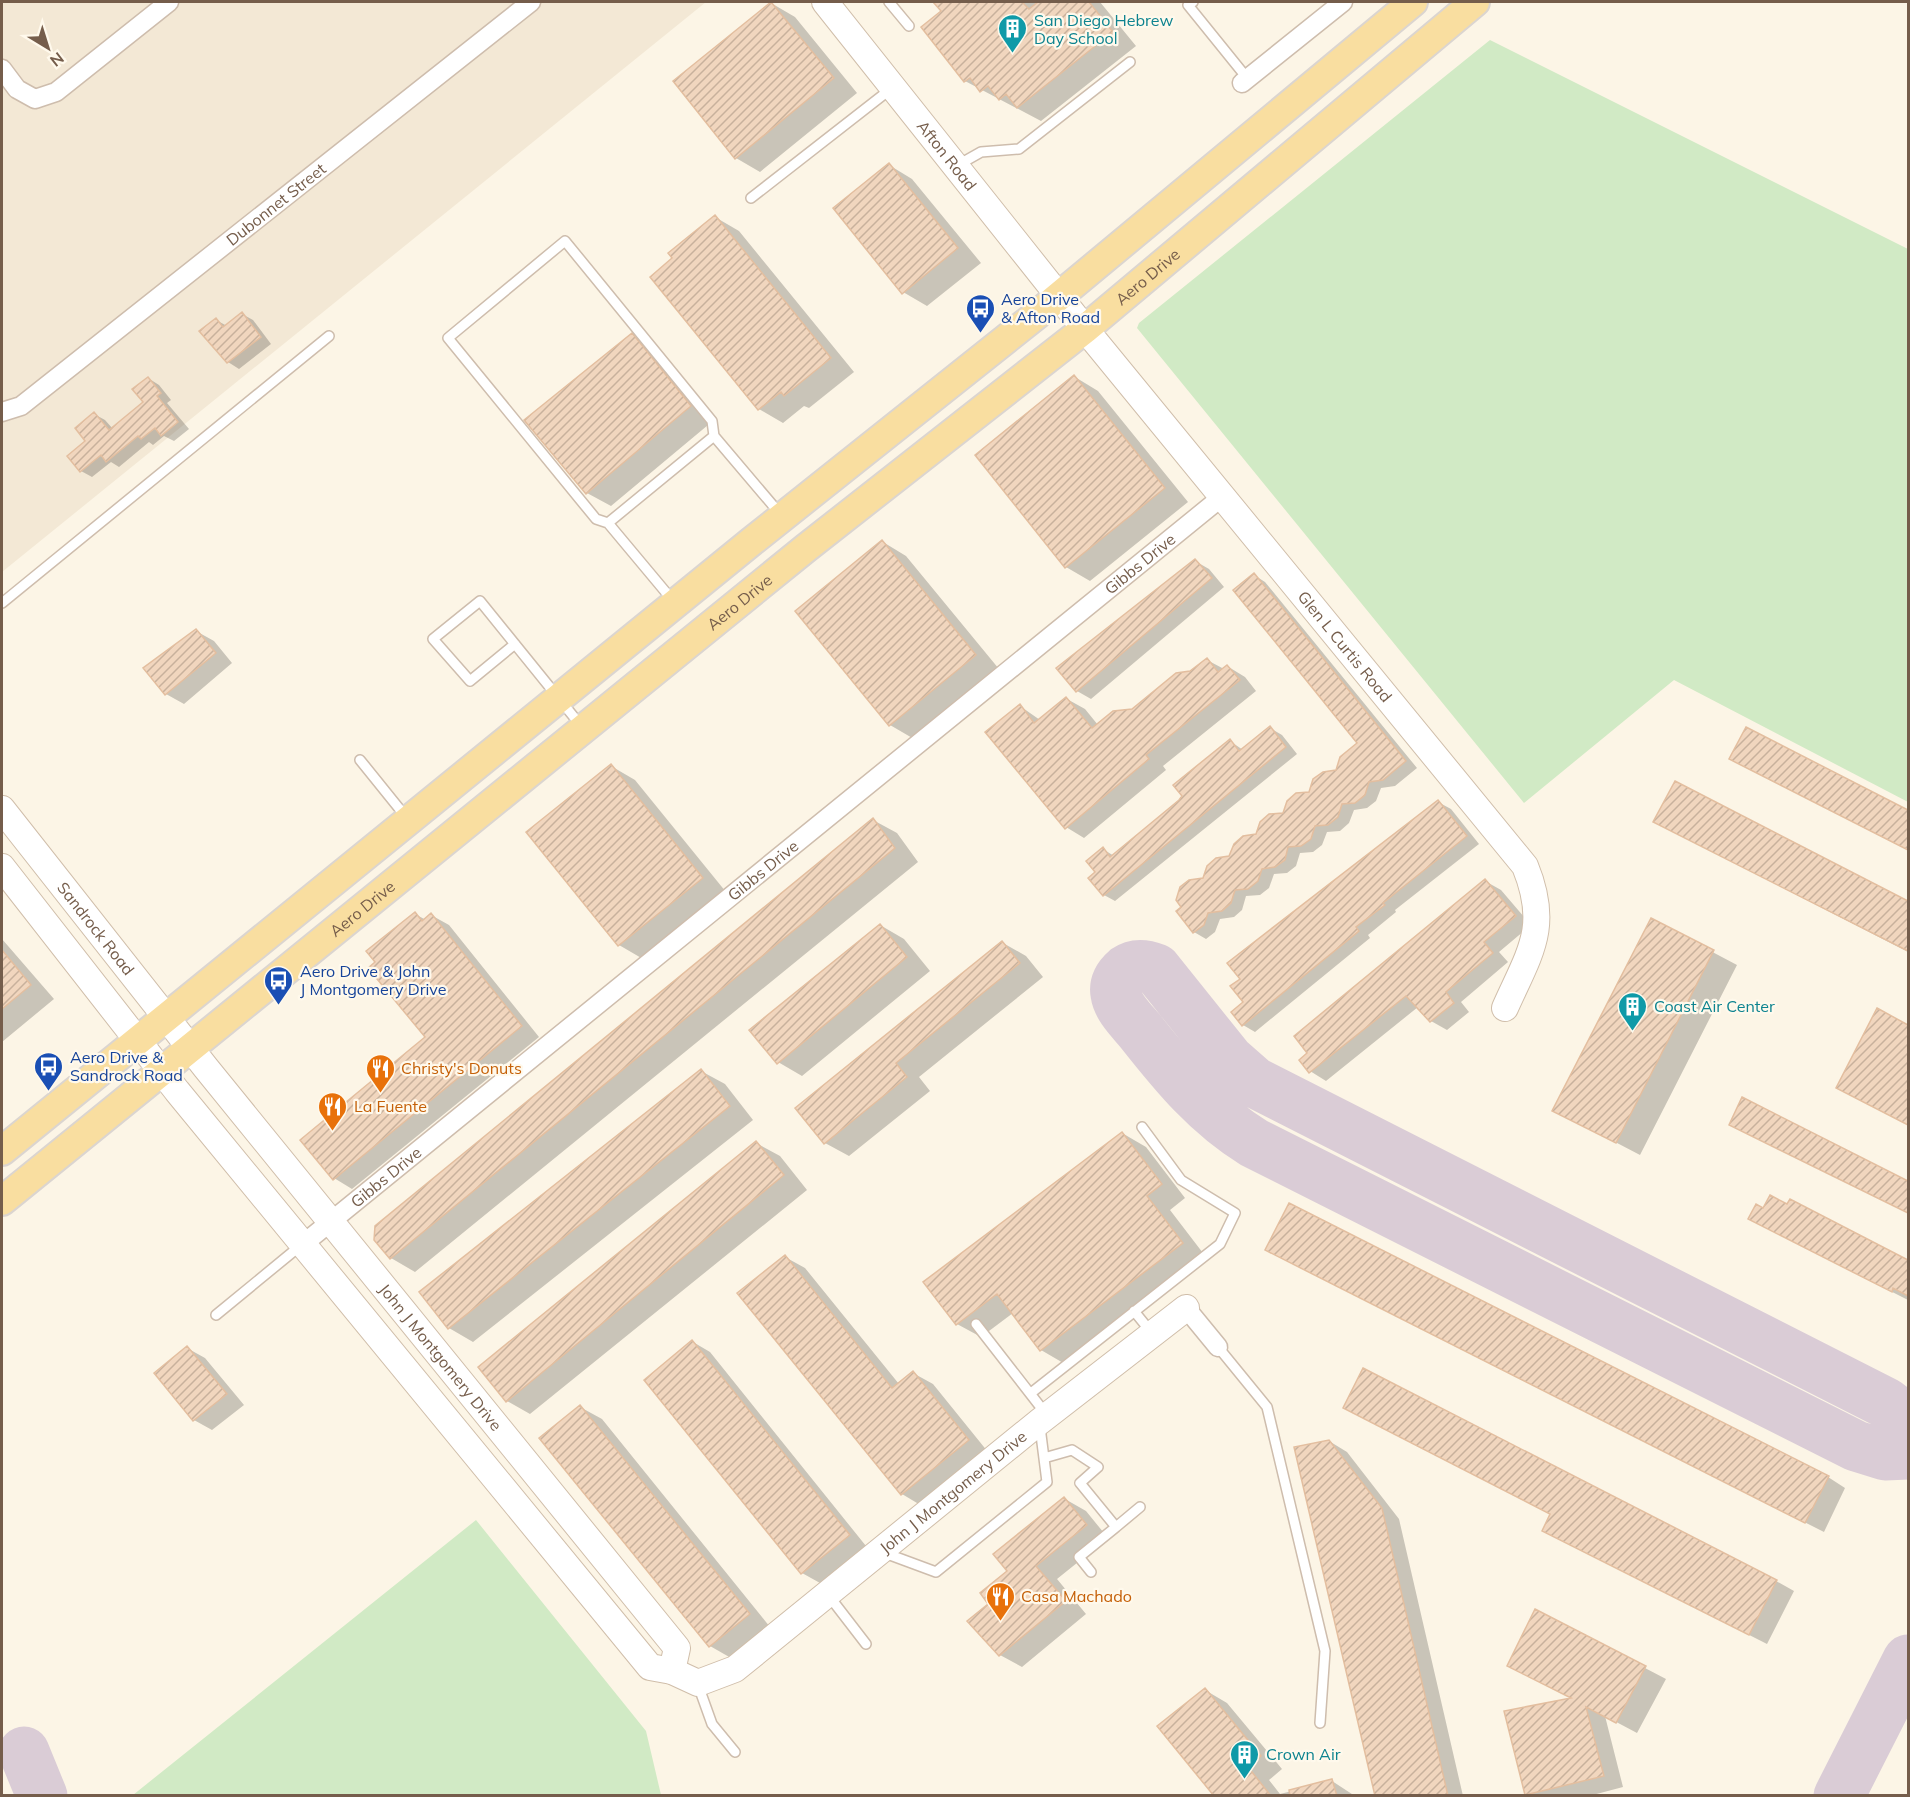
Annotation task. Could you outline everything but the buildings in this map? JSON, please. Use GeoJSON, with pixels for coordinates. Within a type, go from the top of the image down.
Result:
{"type":"FeatureCollection","features":[{"type":"Feature","properties":{"kind":"main road","name":"Aero Drive"},"geometry":{"type":"LineString","coordinates":[[2,1201],[806,548],[1072,312],[1413,2]]}},
{"type":"Feature","properties":{"kind":"main road","name":"Aero Drive"},"geometry":{"type":"LineString","coordinates":[[3,1148],[783,517],[1072,312],[1475,2]]}},
{"type":"Feature","properties":{"kind":"street"},"geometry":{"type":"LineString","coordinates":[[2,69],[17,88],[35,99],[56,92],[170,2]]}},
{"type":"Feature","properties":{"kind":"street","name":"Dubonnet Street"},"geometry":{"type":"LineString","coordinates":[[2,412],[21,406],[531,2]]}},
{"type":"Feature","properties":{"kind":"street","name":"Afton Road"},"geometry":{"type":"LineString","coordinates":[[825,2],[1072,312]]}},
{"type":"Feature","properties":{"kind":"street"},"geometry":{"type":"LineString","coordinates":[[1244,80],[1343,2]]}},
{"type":"Feature","properties":{"kind":"street","name":"Glen L Curtis Road"},"geometry":{"type":"LineString","coordinates":[[1072,312],[1525,866],[1534,887],[1538,916],[1536,940],[1505,1008]]}},
{"type":"Feature","properties":{"kind":"street","name":"Gibbs Drive"},"geometry":{"type":"LineString","coordinates":[[302,1245],[1223,496]]}},
{"type":"Feature","properties":{"kind":"street","name":"Sandrock Road"},"geometry":{"type":"LineString","coordinates":[[2,809],[190,1047]]}},
{"type":"Feature","properties":{"kind":"street"},"geometry":{"type":"LineString","coordinates":[[2,867],[302,1245],[650,1667],[672,1671],[698,1683]]}},
{"type":"Feature","properties":{"kind":"street","name":"John J Montgomery Drive"},"geometry":{"type":"LineString","coordinates":[[190,1047],[677,1648],[672,1671]]}},
{"type":"Feature","properties":{"kind":"street","name":"John J Montgomery Drive"},"geometry":{"type":"LineString","coordinates":[[698,1683],[735,1669],[1044,1419],[1186,1308],[1218,1347]]}},
{"type":"Feature","properties":{"kind":"lane"},"geometry":{"type":"LineString","coordinates":[[889,2],[909,26]]}},
{"type":"Feature","properties":{"kind":"lane"},"geometry":{"type":"LineString","coordinates":[[1193,2],[1188,5],[1244,80]]}},
{"type":"Feature","properties":{"kind":"lane"},"geometry":{"type":"LineString","coordinates":[[956,166],[981,152],[1019,149],[1130,62]]}},
{"type":"Feature","properties":{"kind":"lane"},"geometry":{"type":"LineString","coordinates":[[751,198],[894,87]]}},
{"type":"Feature","properties":{"kind":"lane"},"geometry":{"type":"LineString","coordinates":[[675,604],[608,523],[596,519],[447,338],[565,241],[712,421],[714,436],[783,517]]}},
{"type":"Feature","properties":{"kind":"lane"},"geometry":{"type":"LineString","coordinates":[[2,603],[329,336]]}},
{"type":"Feature","properties":{"kind":"lane"},"geometry":{"type":"LineString","coordinates":[[608,523],[714,436]]}},
{"type":"Feature","properties":{"kind":"lane"},"geometry":{"type":"LineString","coordinates":[[515,644],[470,681],[433,639],[480,601],[515,644],[559,699],[584,729]]}},
{"type":"Feature","properties":{"kind":"lane"},"geometry":{"type":"LineString","coordinates":[[360,760],[410,821]]}},
{"type":"Feature","properties":{"kind":"lane"},"geometry":{"type":"LineString","coordinates":[[1030,1393],[1220,1244],[1235,1213],[1181,1180],[1142,1127]]}},
{"type":"Feature","properties":{"kind":"lane"},"geometry":{"type":"LineString","coordinates":[[216,1315],[302,1245]]}},
{"type":"Feature","properties":{"kind":"lane"},"geometry":{"type":"LineString","coordinates":[[1134,1311],[1153,1334]]}},
{"type":"Feature","properties":{"kind":"lane"},"geometry":{"type":"LineString","coordinates":[[880,1552],[936,1572],[1047,1482],[1044,1458],[1044,1419],[1030,1393],[976,1324]]}},
{"type":"Feature","properties":{"kind":"lane"},"geometry":{"type":"LineString","coordinates":[[1218,1347],[1267,1407],[1325,1651],[1320,1723]]}},
{"type":"Feature","properties":{"kind":"lane"},"geometry":{"type":"LineString","coordinates":[[1044,1458],[1072,1450],[1098,1467],[1080,1483],[1116,1527]]}},
{"type":"Feature","properties":{"kind":"lane"},"geometry":{"type":"LineString","coordinates":[[1091,1572],[1079,1557],[1140,1507]]}},
{"type":"Feature","properties":{"kind":"lane"},"geometry":{"type":"LineString","coordinates":[[828,1594],[866,1644]]}},
{"type":"Feature","properties":{"kind":"lane"},"geometry":{"type":"LineString","coordinates":[[698,1683],[712,1724],[735,1752]]}},
{"type":"Feature","properties":{"kind":"shaded area"},"geometry":{"type":"Polygon","coordinates":[[[2,2],[706,2],[2,572],[2,2]]]}},
{"type":"Feature","properties":{"kind":"green space"},"geometry":{"type":"Polygon","coordinates":[[[1490,40],[1908,249],[1908,802],[1674,680],[1524,803],[1137,328],[1139,323],[1490,40]]]}},
{"type":"Feature","properties":{"kind":"green space"},"geometry":{"type":"Polygon","coordinates":[[[476,1520],[646,1731],[661,1795],[133,1795],[476,1520]]]}},
{"type":"Feature","properties":{"kind":"taxiway"},"geometry":{"type":"LineString","coordinates":[[1908,1429],[1899,1413],[1886,1403],[1254,1082],[1229,1060],[1156,969],[1134,966],[1126,970],[1119,978],[1116,984],[1117,999],[1130,1019],[1193,1093],[1221,1119],[1254,1143],[1856,1446],[1885,1455],[1908,1454]]}},
{"type":"Feature","properties":{"kind":"taxiway"},"geometry":{"type":"LineString","coordinates":[[1839,1796],[1908,1660]]}},
{"type":"Feature","properties":{"kind":"taxiway"},"geometry":{"type":"LineString","coordinates":[[24,1752],[42,1796]]}},
{"type":"Feature","properties":{"kind":"place","name":"San Diego Hebrew Day School"},"geometry":{"type":"Point","coordinates":[1013,54]}},
{"type":"Feature","properties":{"kind":"place","name":"Aero Drive & Afton Road"},"geometry":{"type":"Point","coordinates":[980,334]}},
{"type":"Feature","properties":{"kind":"place","name":"Aero Drive & John J Montgomery Drive"},"geometry":{"type":"Point","coordinates":[279,1006]}},
{"type":"Feature","properties":{"kind":"place","name":"Coast Air Center"},"geometry":{"type":"Point","coordinates":[1633,1032]}},
{"type":"Feature","properties":{"kind":"place","name":"Aero Drive & Sandrock Road"},"geometry":{"type":"Point","coordinates":[49,1092]}},
{"type":"Feature","properties":{"kind":"place","name":"Christy's Donuts"},"geometry":{"type":"Point","coordinates":[380,1094]}},
{"type":"Feature","properties":{"kind":"place","name":"La Fuente"},"geometry":{"type":"Point","coordinates":[333,1132]}},
{"type":"Feature","properties":{"kind":"place","name":"Casa Machado"},"geometry":{"type":"Point","coordinates":[1000,1622]}},
{"type":"Feature","properties":{"kind":"place","name":"Crown Air"},"geometry":{"type":"Point","coordinates":[1245,1780]}}]}
